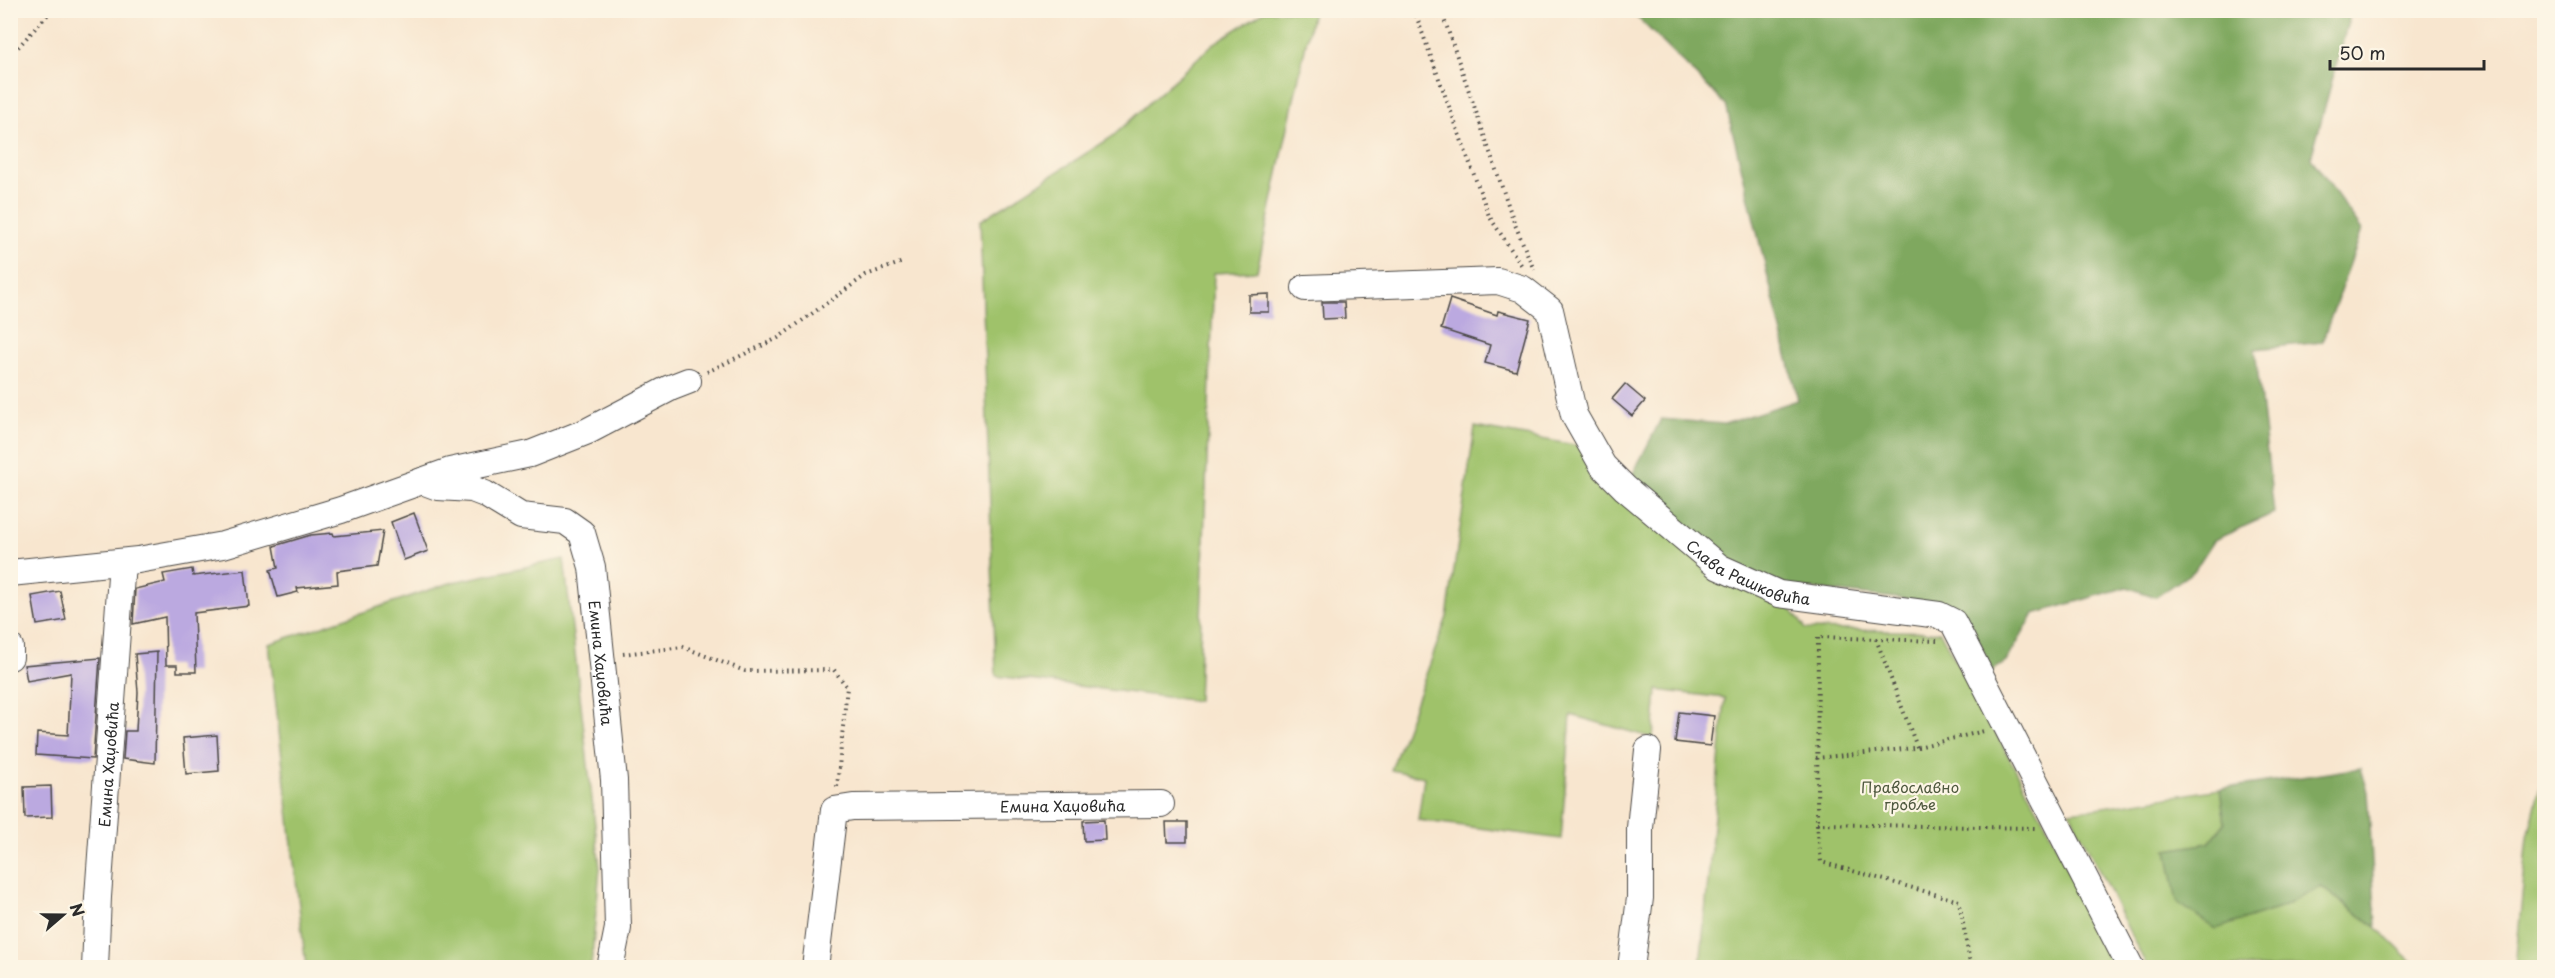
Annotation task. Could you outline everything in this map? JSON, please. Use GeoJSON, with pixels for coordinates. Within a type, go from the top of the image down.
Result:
{"type":"FeatureCollection","features":[{"type":"Feature","properties":{"kind":"street","name":"Слава Рашковића"},"geometry":{"type":"LineString","coordinates":[[1305,288],[1498,281],[1523,289],[1550,310],[1574,415],[1603,466],[1625,488],[1719,567],[1779,594],[1939,615],[1953,622],[2131,968]]}},
{"type":"Feature","properties":{"kind":"street"},"geometry":{"type":"LineString","coordinates":[[10,573],[122,562],[223,545],[341,510],[463,468],[530,454],[588,431],[688,381]]}},
{"type":"Feature","properties":{"kind":"street","name":"Емина Хаџовића"},"geometry":{"type":"LineString","coordinates":[[422,481],[438,487],[472,489],[521,516],[565,521],[576,526],[582,533],[592,567],[614,780],[618,928],[610,968]]}},
{"type":"Feature","properties":{"kind":"street","name":"Емина Хаџовића"},"geometry":{"type":"LineString","coordinates":[[95,968],[122,562]]}},
{"type":"Feature","properties":{"kind":"street"},"geometry":{"type":"LineString","coordinates":[[1631,968],[1640,898],[1640,828],[1648,750]]}},
{"type":"Feature","properties":{"kind":"street","name":"Емина Хаџовића"},"geometry":{"type":"LineString","coordinates":[[834,810],[853,807],[1161,804]]}},
{"type":"Feature","properties":{"kind":"street"},"geometry":{"type":"LineString","coordinates":[[815,968],[834,810]]}},
{"type":"Feature","properties":{"kind":"path"},"geometry":{"type":"LineString","coordinates":[[10,56],[52,10]]}},
{"type":"Feature","properties":{"kind":"path"},"geometry":{"type":"LineString","coordinates":[[1414,10],[1489,216],[1527,273]]}},
{"type":"Feature","properties":{"kind":"path"},"geometry":{"type":"LineString","coordinates":[[1441,10],[1514,222],[1536,277]]}},
{"type":"Feature","properties":{"kind":"path"},"geometry":{"type":"LineString","coordinates":[[688,381],[778,338],[866,275],[903,262]]}},
{"type":"Feature","properties":{"kind":"path"},"geometry":{"type":"LineString","coordinates":[[1939,641],[1818,637],[1817,824],[1821,862],[1959,901],[1971,968]]}},
{"type":"Feature","properties":{"kind":"path"},"geometry":{"type":"LineString","coordinates":[[1876,639],[1917,747]]}},
{"type":"Feature","properties":{"kind":"path"},"geometry":{"type":"LineString","coordinates":[[601,657],[682,647],[745,671],[834,670],[847,687],[834,810]]}},
{"type":"Feature","properties":{"kind":"path"},"geometry":{"type":"LineString","coordinates":[[1816,758],[1917,747],[1993,729]]}},
{"type":"Feature","properties":{"kind":"path"},"geometry":{"type":"LineString","coordinates":[[1817,824],[2060,828]]}},
{"type":"Feature","properties":{"kind":"green space"},"geometry":{"type":"Polygon","coordinates":[[[1265,11],[1313,11],[1257,271],[1214,273],[1198,701],[996,676],[980,221],[1112,137],[1213,44],[1265,11]]]}},
{"type":"Feature","properties":{"kind":"green space"},"geometry":{"type":"Polygon","coordinates":[[[1631,11],[2351,11],[2311,158],[2362,230],[2322,342],[2255,349],[2274,513],[2214,540],[2194,571],[2156,597],[2127,587],[2034,614],[2006,662],[1992,671],[1972,625],[1953,604],[1782,586],[1729,563],[1629,481],[1661,419],[1724,424],[1798,400],[1726,105],[1631,11]]]}},
{"type":"Feature","properties":{"kind":"green space","name":"Православно гробље"},"geometry":{"type":"Polygon","coordinates":[[[1475,427],[1591,448],[1779,594],[1806,629],[1940,632],[2048,828],[2113,967],[1700,967],[1725,698],[1657,690],[1653,738],[1571,715],[1561,839],[1418,820],[1424,777],[1391,770],[1447,617],[1475,427]]]}},
{"type":"Feature","properties":{"kind":"green space"},"geometry":{"type":"Polygon","coordinates":[[[564,559],[600,868],[591,967],[306,967],[269,644],[453,582],[564,559]]]}},
{"type":"Feature","properties":{"kind":"green space"},"geometry":{"type":"Polygon","coordinates":[[[2361,768],[2368,792],[2376,927],[2321,887],[2280,908],[2216,929],[2177,902],[2167,850],[2209,843],[2225,823],[2220,789],[2361,768]]]}},
{"type":"Feature","properties":{"kind":"green space"},"geometry":{"type":"Polygon","coordinates":[[[2544,771],[2544,967],[2515,967],[2528,837],[2544,771]]]}},
{"type":"Feature","properties":{"kind":"green space"},"geometry":{"type":"Polygon","coordinates":[[[2220,789],[2225,823],[2209,843],[2167,850],[2280,908],[2321,887],[2376,927],[2417,967],[2147,967],[2070,812],[2220,789]]]}},
{"type":"Feature","properties":{"kind":"building"},"geometry":{"type":"Polygon","coordinates":[[[1269,294],[1269,312],[1249,312],[1249,295],[1269,294]]]}},
{"type":"Feature","properties":{"kind":"building"},"geometry":{"type":"Polygon","coordinates":[[[1450,299],[1497,315],[1498,311],[1530,319],[1516,371],[1485,363],[1490,345],[1441,329],[1450,299]]]}},
{"type":"Feature","properties":{"kind":"building"},"geometry":{"type":"Polygon","coordinates":[[[1322,302],[1344,302],[1345,318],[1323,319],[1322,302]]]}},
{"type":"Feature","properties":{"kind":"building"},"geometry":{"type":"Polygon","coordinates":[[[1625,384],[1645,401],[1632,416],[1612,399],[1625,384]]]}},
{"type":"Feature","properties":{"kind":"building"},"geometry":{"type":"Polygon","coordinates":[[[414,513],[428,551],[404,560],[391,522],[414,513]]]}},
{"type":"Feature","properties":{"kind":"building"},"geometry":{"type":"Polygon","coordinates":[[[383,531],[377,566],[337,571],[338,584],[297,588],[298,592],[278,597],[270,570],[278,568],[274,546],[311,535],[333,533],[334,536],[383,531]]]}},
{"type":"Feature","properties":{"kind":"building"},"geometry":{"type":"Polygon","coordinates":[[[192,569],[193,576],[245,570],[249,606],[194,613],[196,672],[177,672],[177,665],[166,665],[165,617],[133,624],[135,589],[165,582],[163,574],[192,569]]]}},
{"type":"Feature","properties":{"kind":"building"},"geometry":{"type":"Polygon","coordinates":[[[60,591],[66,620],[37,625],[32,596],[60,591]]]}},
{"type":"Feature","properties":{"kind":"building"},"geometry":{"type":"Polygon","coordinates":[[[157,652],[155,763],[123,759],[125,731],[136,731],[138,692],[135,654],[157,652]]]}},
{"type":"Feature","properties":{"kind":"building"},"geometry":{"type":"Polygon","coordinates":[[[100,658],[93,759],[36,755],[37,733],[68,735],[71,673],[27,681],[24,665],[100,658]]]}},
{"type":"Feature","properties":{"kind":"building"},"geometry":{"type":"Polygon","coordinates":[[[1679,712],[1714,716],[1710,746],[1675,742],[1679,712]]]}},
{"type":"Feature","properties":{"kind":"building"},"geometry":{"type":"Polygon","coordinates":[[[217,735],[219,771],[186,774],[183,738],[217,735]]]}},
{"type":"Feature","properties":{"kind":"building"},"geometry":{"type":"Polygon","coordinates":[[[51,786],[52,817],[25,818],[24,787],[51,786]]]}},
{"type":"Feature","properties":{"kind":"building"},"geometry":{"type":"Polygon","coordinates":[[[1104,820],[1105,840],[1084,841],[1083,821],[1104,820]]]}},
{"type":"Feature","properties":{"kind":"building"},"geometry":{"type":"Polygon","coordinates":[[[1166,822],[1187,822],[1187,842],[1167,842],[1166,822]]]}}]}
